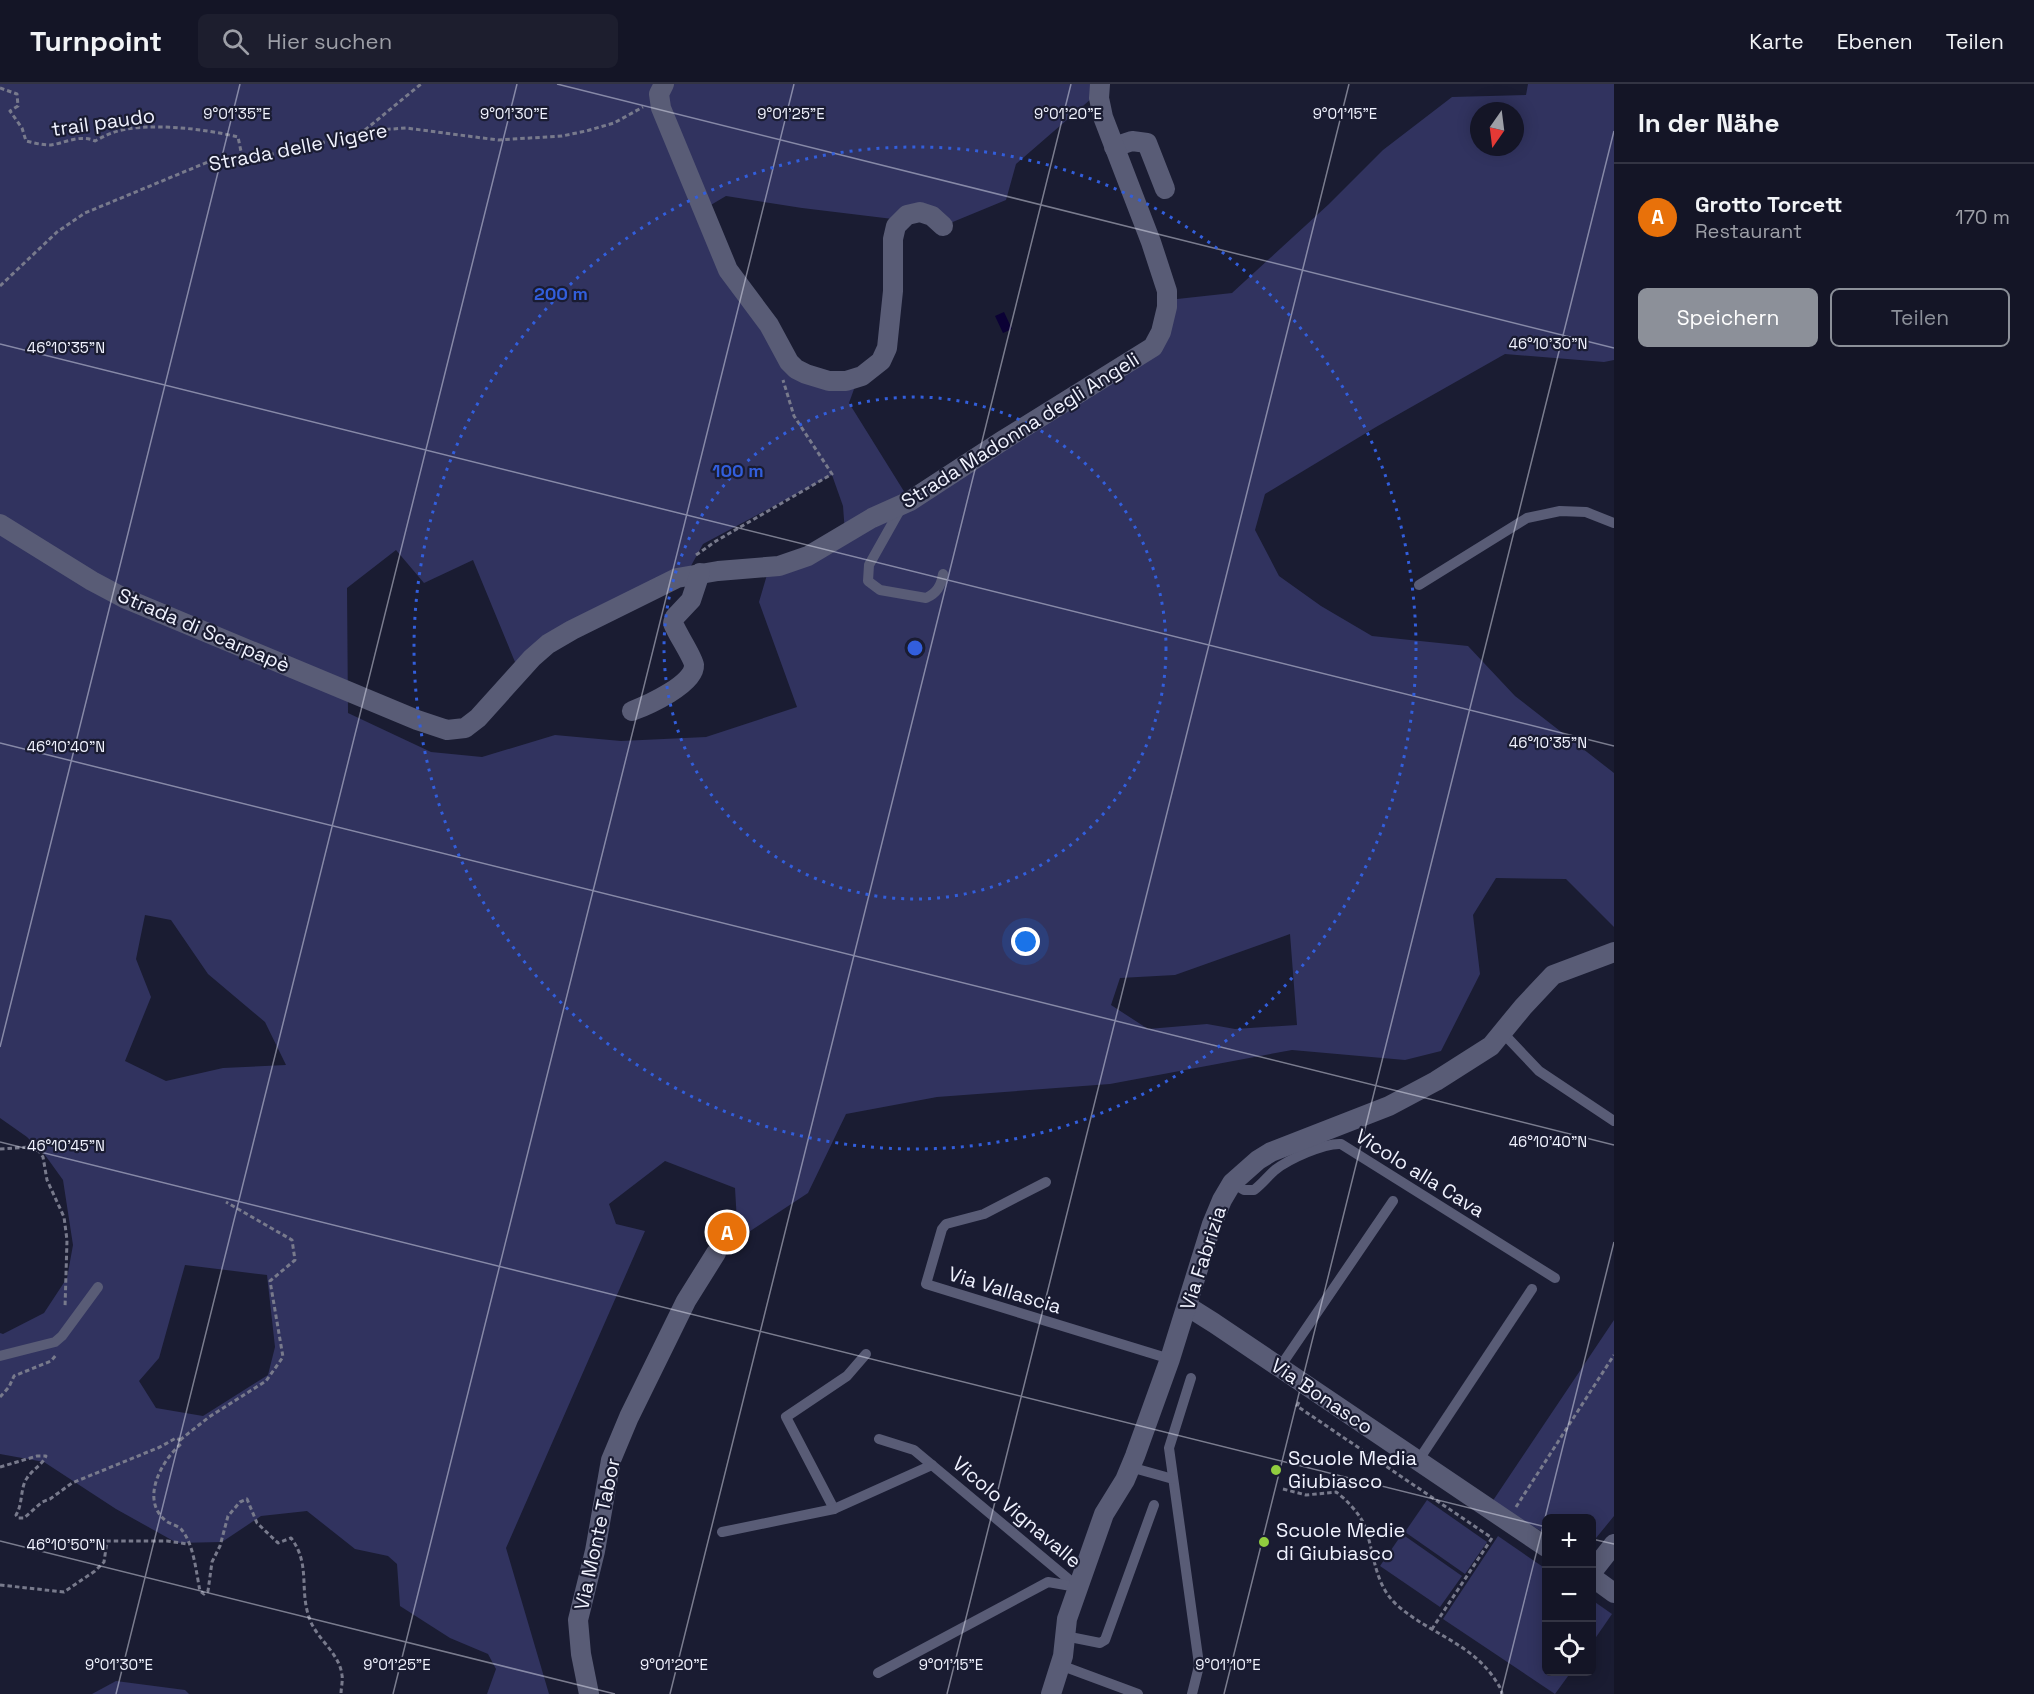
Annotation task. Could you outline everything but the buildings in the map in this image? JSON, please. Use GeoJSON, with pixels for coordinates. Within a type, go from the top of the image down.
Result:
{"type":"FeatureCollection","features":[{"type":"Feature","properties":{"kind":"street","name":"Strada Madonna degli Angeli"},"geometry":{"type":"LineString","coordinates":[[459,730],[478,718],[532,658],[548,644],[645,593],[693,574],[788,564],[808,556],[872,518],[903,505],[1147,351],[1157,340],[1167,307],[1167,291],[1100,105],[1100,84]]}},
{"type":"Feature","properties":{"kind":"street"},"geometry":{"type":"LineString","coordinates":[[662,91],[728,270],[769,325],[784,355],[796,369],[806,375],[828,381],[846,381],[858,378],[880,361],[887,348],[892,291],[893,239],[896,226],[907,215],[920,212],[932,216],[943,226]]}},
{"type":"Feature","properties":{"kind":"street"},"geometry":{"type":"LineString","coordinates":[[1114,147],[1132,141],[1147,143],[1165,189]]}},
{"type":"Feature","properties":{"kind":"street","name":"Strada di Scarpapè"},"geometry":{"type":"LineString","coordinates":[[0,524],[92,581],[124,598],[417,720],[447,730],[459,730]]}},
{"type":"Feature","properties":{"kind":"street"},"geometry":{"type":"LineString","coordinates":[[633,711],[654,702],[676,688],[688,678],[694,668],[694,662],[673,623],[675,617],[691,600],[693,574]]}},
{"type":"Feature","properties":{"kind":"street","name":"Via Fabrizia"},"geometry":{"type":"LineString","coordinates":[[1051,1694],[1060,1665],[1066,1619],[1104,1514],[1125,1480],[1130,1467],[1170,1359],[1212,1224],[1232,1183],[1258,1160],[1271,1152],[1410,1096],[1491,1046],[1553,975],[1614,952]]}},
{"type":"Feature","properties":{"kind":"street","name":"Via Monte Tabor"},"geometry":{"type":"LineString","coordinates":[[589,1694],[580,1647],[578,1620],[595,1551],[611,1460],[629,1417],[686,1301],[716,1253]]}},
{"type":"Feature","properties":{"kind":"street","name":"Via Bonasco"},"geometry":{"type":"LineString","coordinates":[[1187,1306],[1542,1544]]}},
{"type":"Feature","properties":{"kind":"street"},"geometry":{"type":"LineString","coordinates":[[1595,1568],[1614,1544]]}},
{"type":"Feature","properties":{"kind":"street"},"geometry":{"type":"LineString","coordinates":[[1596,1581],[1614,1593]]}},
{"type":"Feature","properties":{"kind":"lane"},"geometry":{"type":"LineString","coordinates":[[903,505],[869,565],[868,581],[880,590],[926,598],[940,586],[943,574]]}},
{"type":"Feature","properties":{"kind":"lane"},"geometry":{"type":"LineString","coordinates":[[1419,585],[1527,518],[1560,511],[1586,512],[1614,524]]}},
{"type":"Feature","properties":{"kind":"lane"},"geometry":{"type":"LineString","coordinates":[[1502,1032],[1539,1071],[1614,1121]]}},
{"type":"Feature","properties":{"kind":"lane","name":"Vicolo alla Cava"},"geometry":{"type":"LineString","coordinates":[[1232,1183],[1244,1190],[1254,1190],[1273,1172],[1292,1159],[1329,1145],[1341,1144],[1555,1278]]}},
{"type":"Feature","properties":{"kind":"lane","name":"Via Vallascia"},"geometry":{"type":"LineString","coordinates":[[1046,1182],[984,1214],[946,1224],[942,1229],[926,1284],[1170,1359]]}},
{"type":"Feature","properties":{"kind":"lane"},"geometry":{"type":"LineString","coordinates":[[1280,1367],[1393,1201]]}},
{"type":"Feature","properties":{"kind":"lane"},"geometry":{"type":"LineString","coordinates":[[0,1356],[55,1342],[62,1336],[98,1287]]}},
{"type":"Feature","properties":{"kind":"lane"},"geometry":{"type":"LineString","coordinates":[[1418,1461],[1532,1289]]}},
{"type":"Feature","properties":{"kind":"lane"},"geometry":{"type":"LineString","coordinates":[[834,1509],[786,1418],[847,1376],[866,1354]]}},
{"type":"Feature","properties":{"kind":"lane"},"geometry":{"type":"LineString","coordinates":[[1191,1378],[1169,1448],[1199,1666],[1192,1694]]}},
{"type":"Feature","properties":{"kind":"lane","name":"Vicolo Vignavalle"},"geometry":{"type":"LineString","coordinates":[[879,1439],[914,1450],[1078,1587]]}},
{"type":"Feature","properties":{"kind":"lane","name":"Vicolo Vignavalle"},"geometry":{"type":"LineString","coordinates":[[722,1532],[834,1509],[932,1465]]}},
{"type":"Feature","properties":{"kind":"lane"},"geometry":{"type":"LineString","coordinates":[[1130,1467],[1173,1479]]}},
{"type":"Feature","properties":{"kind":"lane"},"geometry":{"type":"LineString","coordinates":[[1065,1636],[1100,1643],[1105,1640],[1155,1505]]}},
{"type":"Feature","properties":{"kind":"lane"},"geometry":{"type":"LineString","coordinates":[[879,1673],[1048,1582],[1078,1587]]}},
{"type":"Feature","properties":{"kind":"lane"},"geometry":{"type":"LineString","coordinates":[[1060,1665],[1138,1694]]}},
{"type":"Feature","properties":{"kind":"path"},"geometry":{"type":"LineString","coordinates":[[364,131],[422,84]]}},
{"type":"Feature","properties":{"kind":"path","name":"trail paudo"},"geometry":{"type":"LineString","coordinates":[[0,88],[17,94],[18,106],[10,111],[22,128],[26,141],[52,145],[68,140],[90,138],[95,141],[113,132],[146,127],[218,132],[238,137],[242,156]]}},
{"type":"Feature","properties":{"kind":"path","name":"Strada delle Vigere"},"geometry":{"type":"LineString","coordinates":[[0,286],[57,232],[86,213],[215,159],[260,156],[296,150],[364,131],[406,128],[498,140],[543,138],[586,131],[614,123],[662,91]]}},
{"type":"Feature","properties":{"kind":"path"},"geometry":{"type":"LineString","coordinates":[[693,574],[696,555],[832,474],[794,416],[783,382],[784,355]]}},
{"type":"Feature","properties":{"kind":"path"},"geometry":{"type":"LineString","coordinates":[[0,1149],[29,1147],[39,1151],[43,1157],[47,1180],[64,1217],[67,1239],[66,1291],[60,1350],[51,1361],[14,1376],[0,1397]]}},
{"type":"Feature","properties":{"kind":"path"},"geometry":{"type":"LineString","coordinates":[[226,1202],[292,1240],[295,1260],[270,1281],[283,1357],[266,1381],[209,1417],[180,1440],[181,1444],[169,1454],[163,1464],[153,1494],[156,1508],[165,1520],[180,1528],[189,1544],[200,1591],[204,1594],[208,1591],[212,1562],[220,1546],[228,1516],[240,1502],[247,1499],[257,1523],[278,1543],[291,1538],[299,1549],[304,1569],[308,1615],[314,1629],[336,1657],[342,1675],[341,1694]]}},
{"type":"Feature","properties":{"kind":"path"},"geometry":{"type":"LineString","coordinates":[[1507,1521],[1614,1356]]}},
{"type":"Feature","properties":{"kind":"path"},"geometry":{"type":"LineString","coordinates":[[1308,1386],[1297,1406],[1492,1538],[1432,1629]]}},
{"type":"Feature","properties":{"kind":"path"},"geometry":{"type":"LineString","coordinates":[[0,1467],[37,1456],[46,1456],[43,1463],[26,1479],[20,1509],[16,1515],[18,1518],[24,1518],[42,1502],[72,1483],[116,1463],[160,1447],[176,1438],[180,1440]]}},
{"type":"Feature","properties":{"kind":"path"},"geometry":{"type":"LineString","coordinates":[[1283,1490],[1306,1495],[1336,1492],[1347,1499],[1365,1524],[1375,1570],[1387,1594],[1398,1606],[1468,1650],[1485,1666],[1502,1694]]}},
{"type":"Feature","properties":{"kind":"path"},"geometry":{"type":"LineString","coordinates":[[0,1585],[64,1592],[104,1562],[107,1541],[167,1541],[189,1544]]}},
{"type":"Feature","properties":{"kind":"shaded area"},"geometry":{"type":"Polygon","coordinates":[[[0,84],[1100,84],[1099,92],[1016,164],[1006,200],[943,226],[937,220],[901,220],[726,196],[704,209],[789,362],[858,378],[849,403],[910,501],[1147,351],[1168,300],[1232,293],[1329,204],[1383,150],[1452,97],[1526,95],[1528,84],[1614,84],[1614,360],[1604,362],[1505,354],[1376,427],[1265,494],[1255,530],[1279,576],[1321,606],[1372,636],[1468,646],[1515,696],[1614,773],[1614,927],[1566,879],[1496,878],[1473,915],[1480,974],[1441,1051],[1405,1060],[1292,1050],[1110,1084],[937,1097],[846,1114],[808,1193],[738,1239],[735,1188],[665,1161],[609,1204],[616,1224],[645,1231],[506,1548],[549,1694],[487,1694],[496,1669],[488,1654],[450,1638],[400,1606],[397,1564],[388,1556],[355,1549],[307,1511],[261,1516],[222,1542],[177,1543],[116,1509],[44,1462],[0,1454],[0,1333],[3,1334],[44,1313],[67,1278],[73,1245],[63,1180],[45,1155],[27,1137],[0,1118],[0,84]],[[832,475],[703,544],[686,575],[515,662],[473,560],[424,583],[396,550],[347,588],[348,713],[431,752],[482,757],[555,735],[621,741],[706,737],[797,707],[759,602],[769,568],[845,533],[843,506],[832,475]],[[145,915],[136,959],[151,997],[125,1061],[166,1081],[223,1068],[286,1065],[265,1022],[208,974],[171,920],[145,915]],[[1290,934],[1175,975],[1120,978],[1111,1005],[1148,1029],[1207,1024],[1235,1029],[1297,1025],[1290,934]],[[185,1265],[159,1358],[139,1381],[156,1408],[203,1416],[268,1375],[275,1347],[267,1275],[185,1265]]]}},
{"type":"Feature","properties":{"kind":"shaded area"},"geometry":{"type":"Polygon","coordinates":[[[1004,312],[1012,329],[1003,333],[995,316],[1004,312]]]}},
{"type":"Feature","properties":{"kind":"shaded area"},"geometry":{"type":"Polygon","coordinates":[[[1614,1320],[1614,1516],[1596,1538],[1596,1514],[1542,1514],[1542,1532],[1492,1502],[1614,1320]]]}},
{"type":"Feature","properties":{"kind":"shaded area"},"geometry":{"type":"Polygon","coordinates":[[[1427,1500],[1487,1542],[1465,1574],[1405,1532],[1427,1500]]]}},
{"type":"Feature","properties":{"kind":"shaded area"},"geometry":{"type":"Polygon","coordinates":[[[1402,1534],[1462,1576],[1440,1607],[1380,1566],[1402,1534]]]}},
{"type":"Feature","properties":{"kind":"shaded area"},"geometry":{"type":"Polygon","coordinates":[[[1498,1536],[1542,1566],[1542,1676],[1568,1676],[1555,1694],[1443,1619],[1498,1536]]]}},
{"type":"Feature","properties":{"kind":"shaded area"},"geometry":{"type":"Polygon","coordinates":[[[1596,1603],[1612,1614],[1596,1637],[1596,1603]]]}},
{"type":"Feature","properties":{"kind":"shaded area"},"geometry":{"type":"Polygon","coordinates":[[[116,1681],[185,1690],[189,1694],[92,1694],[116,1681]]]}},
{"type":"Feature","properties":{"kind":"place","name":"Grotto Torcett"},"geometry":{"type":"Point","coordinates":[727,1232]}},
{"type":"Feature","properties":{"kind":"place","name":"Scuole Media Giubiasco"},"geometry":{"type":"Point","coordinates":[1276,1470]}},
{"type":"Feature","properties":{"kind":"place","name":"Scuole Medie di Giubiasco"},"geometry":{"type":"Point","coordinates":[1264,1542]}}]}
